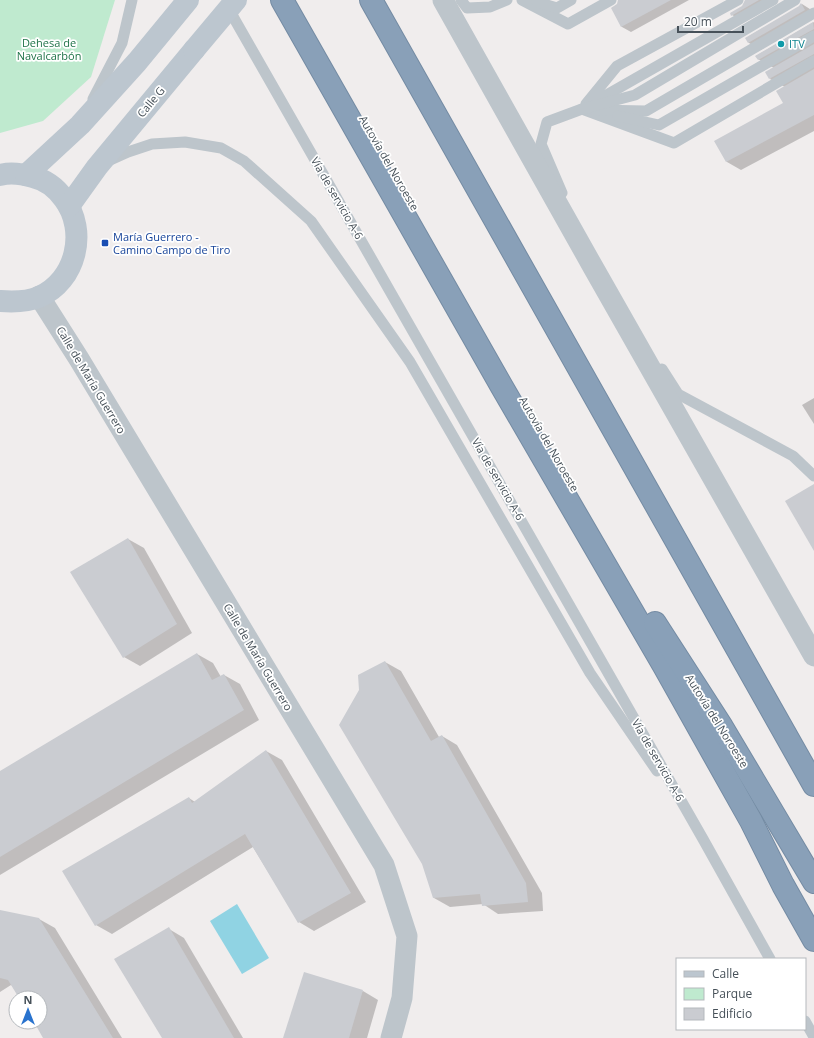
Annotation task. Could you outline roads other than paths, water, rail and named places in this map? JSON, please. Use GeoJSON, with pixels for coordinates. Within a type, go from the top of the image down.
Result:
{"type":"FeatureCollection","features":[{"type":"Feature","properties":{"kind":"highway"},"geometry":{"type":"LineString","coordinates":[[282,0],[502,387],[664,666],[751,821],[783,886],[814,940]]}},
{"type":"Feature","properties":{"kind":"highway","name":"Autovía del Noroeste"},"geometry":{"type":"LineString","coordinates":[[296,0],[631,585],[722,727],[814,882]]}},
{"type":"Feature","properties":{"kind":"highway"},"geometry":{"type":"LineString","coordinates":[[371,0],[814,785]]}},
{"type":"Feature","properties":{"kind":"highway"},"geometry":{"type":"LineString","coordinates":[[751,821],[796,884],[814,914]]}},
{"type":"Feature","properties":{"kind":"street"},"geometry":{"type":"LineString","coordinates":[[26,174],[80,125],[137,62],[188,0]]}},
{"type":"Feature","properties":{"kind":"street","name":"Calle G"},"geometry":{"type":"LineString","coordinates":[[70,206],[97,167],[236,0]]}},
{"type":"Feature","properties":{"kind":"street"},"geometry":{"type":"LineString","coordinates":[[443,0],[814,656]]}},
{"type":"Feature","properties":{"kind":"street"},"geometry":{"type":"LineString","coordinates":[[0,175],[26,174],[39,178],[51,186],[70,206],[77,229],[77,244],[73,261],[65,275],[54,288],[39,296],[24,301],[0,301]]}},
{"type":"Feature","properties":{"kind":"street","name":"Calle de María Guerrero"},"geometry":{"type":"LineString","coordinates":[[39,296],[384,865],[407,936],[402,998],[391,1038]]}},
{"type":"Feature","properties":{"kind":"lane"},"geometry":{"type":"LineString","coordinates":[[80,125],[122,43],[132,0]]}},
{"type":"Feature","properties":{"kind":"lane","name":"Vía de servicio A-6"},"geometry":{"type":"LineString","coordinates":[[224,0],[769,958]]}},
{"type":"Feature","properties":{"kind":"lane"},"geometry":{"type":"LineString","coordinates":[[461,0],[467,8],[490,7],[507,0]]}},
{"type":"Feature","properties":{"kind":"lane"},"geometry":{"type":"LineString","coordinates":[[522,0],[568,24],[611,0]]}},
{"type":"Feature","properties":{"kind":"lane"},"geometry":{"type":"LineString","coordinates":[[528,0],[557,8],[572,0]]}},
{"type":"Feature","properties":{"kind":"lane"},"geometry":{"type":"LineString","coordinates":[[582,109],[617,66],[738,0]]}},
{"type":"Feature","properties":{"kind":"lane"},"geometry":{"type":"LineString","coordinates":[[582,109],[773,0]]}},
{"type":"Feature","properties":{"kind":"lane"},"geometry":{"type":"LineString","coordinates":[[795,0],[635,95],[582,109],[547,122],[541,144],[593,267],[678,394],[793,456],[814,476]]}},
{"type":"Feature","properties":{"kind":"lane"},"geometry":{"type":"LineString","coordinates":[[582,109],[646,111],[814,13]]}},
{"type":"Feature","properties":{"kind":"lane"},"geometry":{"type":"LineString","coordinates":[[582,109],[659,125],[814,36]]}},
{"type":"Feature","properties":{"kind":"lane"},"geometry":{"type":"LineString","coordinates":[[582,109],[674,143],[814,61]]}},
{"type":"Feature","properties":{"kind":"lane"},"geometry":{"type":"LineString","coordinates":[[97,167],[128,152],[152,144],[185,142],[221,148],[244,161],[311,221],[410,362],[590,673],[703,839]]}},
{"type":"Feature","properties":{"kind":"lane"},"geometry":{"type":"LineString","coordinates":[[806,1023],[814,1037]]}},
{"type":"Feature","properties":{"kind":"water"},"geometry":{"type":"Polygon","coordinates":[[[237,904],[269,958],[242,974],[210,921],[237,904]]]}},
{"type":"Feature","properties":{"kind":"place","name":"ITV"},"geometry":{"type":"Point","coordinates":[781,44]}},
{"type":"Feature","properties":{"kind":"place","name":"María Guerrero - Camino Campo de Tiro"},"geometry":{"type":"Point","coordinates":[105,243]}},
{"type":"Feature","properties":{"kind":"park label","name":"Dehesa de Navalcarbón"},"geometry":{"type":"Point","coordinates":[49,49]}}]}
